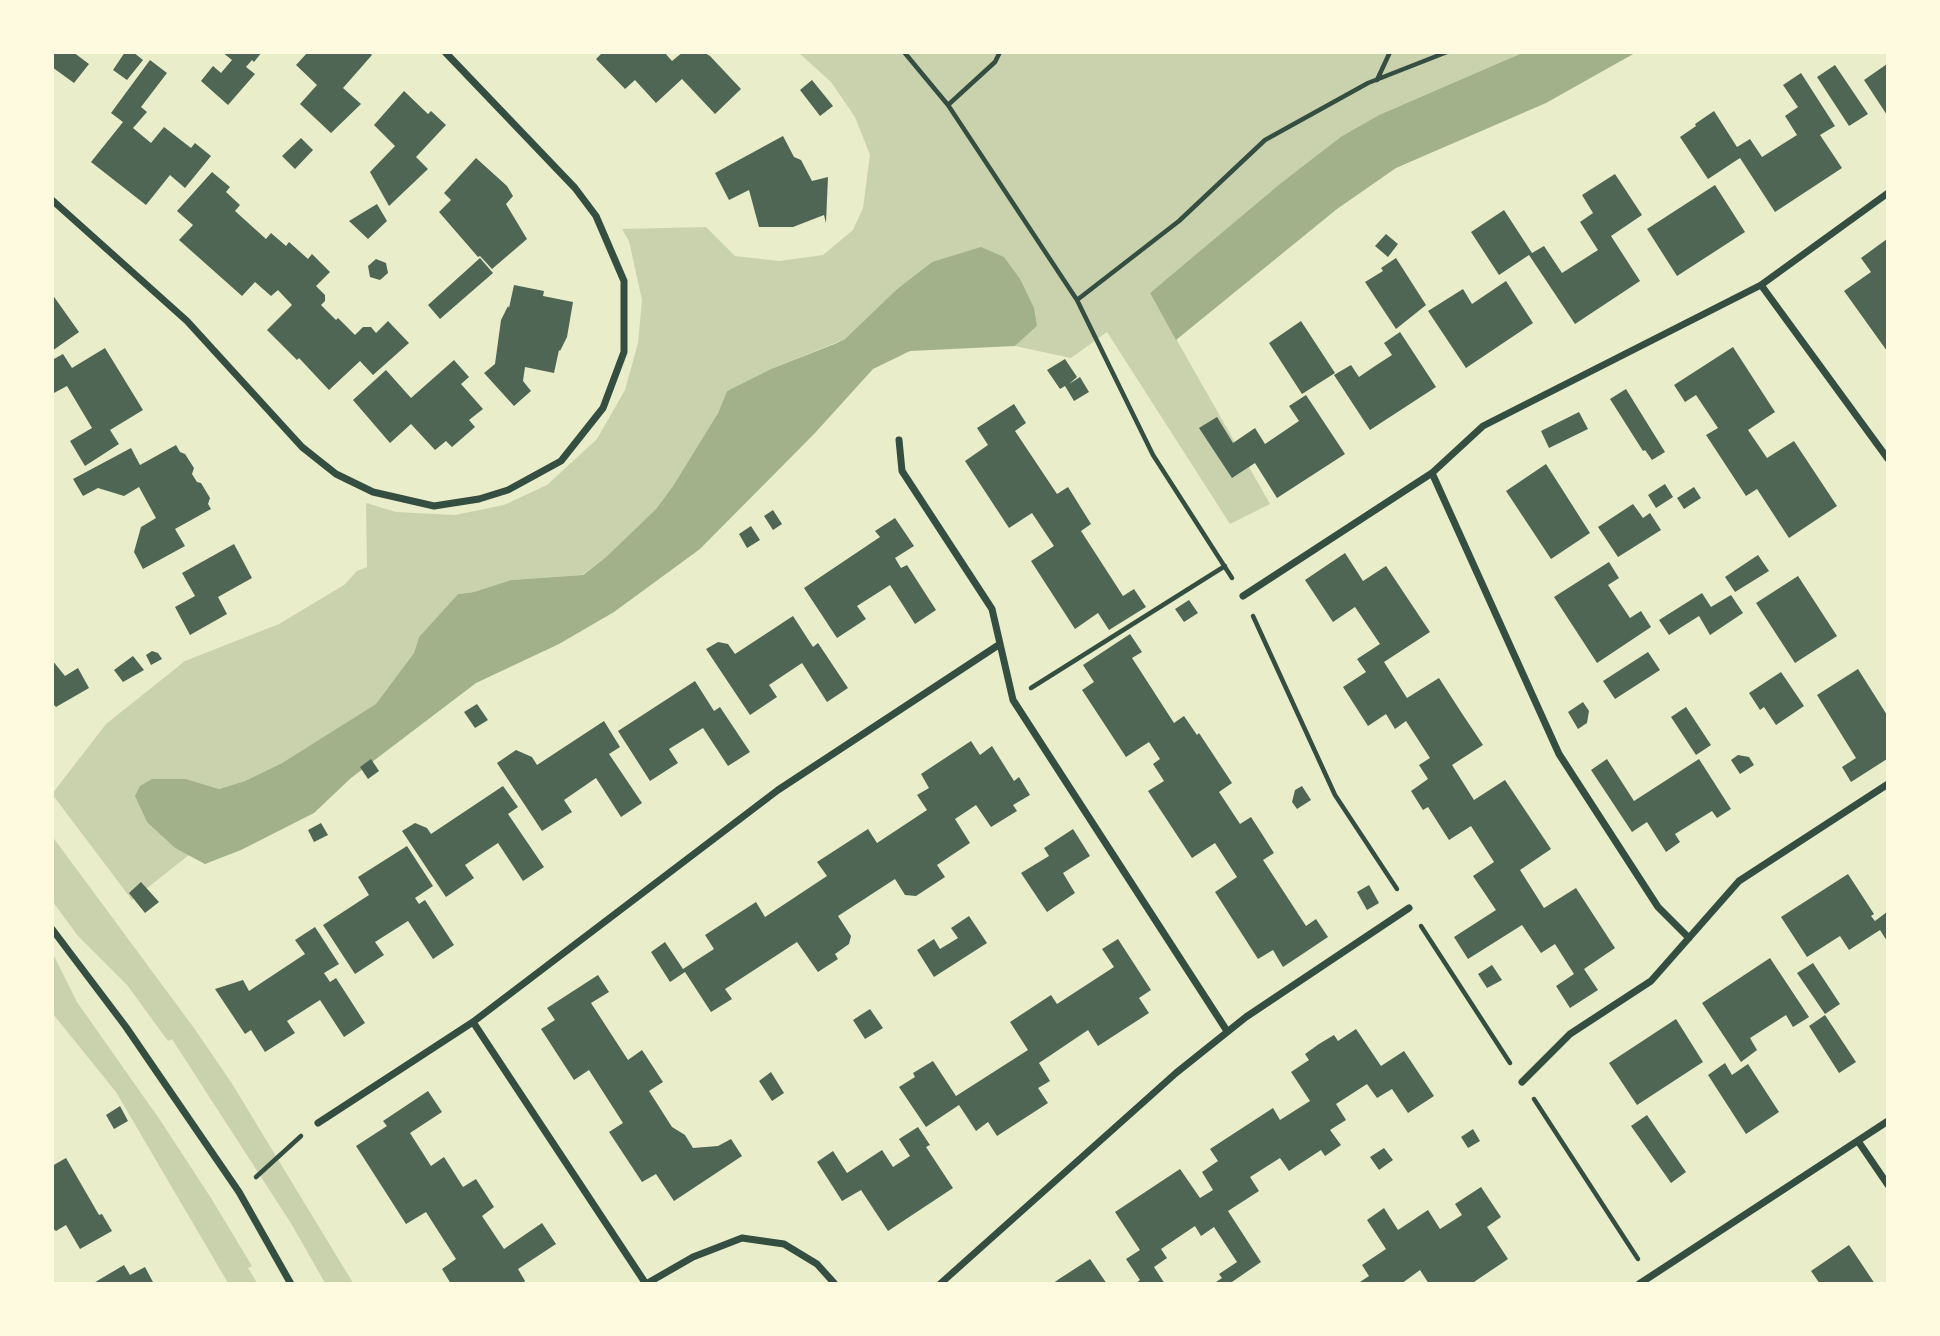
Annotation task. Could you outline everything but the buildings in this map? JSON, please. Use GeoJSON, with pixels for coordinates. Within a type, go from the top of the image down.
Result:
{"type":"FeatureCollection","features":[{"type":"Feature","properties":{"kind":"street"},"geometry":{"type":"LineString","coordinates":[[52,200],[187,321],[302,447],[336,474],[373,492],[434,506],[479,499],[508,490],[561,461],[603,408],[624,352],[624,281],[596,216],[575,188],[445,52]]}},
{"type":"Feature","properties":{"kind":"street"},"geometry":{"type":"LineString","coordinates":[[1243,596],[1432,472],[1483,426],[1761,285],[1888,193]]}},
{"type":"Feature","properties":{"kind":"street"},"geometry":{"type":"LineString","coordinates":[[1761,285],[1888,459]]}},
{"type":"Feature","properties":{"kind":"street"},"geometry":{"type":"LineString","coordinates":[[899,440],[902,471],[992,609],[1013,699],[1227,1031]]}},
{"type":"Feature","properties":{"kind":"street"},"geometry":{"type":"LineString","coordinates":[[1432,472],[1559,754],[1658,907],[1689,938]]}},
{"type":"Feature","properties":{"kind":"street"},"geometry":{"type":"LineString","coordinates":[[318,1123],[473,1022],[778,790],[1000,643]]}},
{"type":"Feature","properties":{"kind":"street"},"geometry":{"type":"LineString","coordinates":[[1522,1083],[1570,1034],[1651,981],[1739,881],[1888,784]]}},
{"type":"Feature","properties":{"kind":"street"},"geometry":{"type":"LineString","coordinates":[[940,1283],[1227,1031],[1409,908]]}},
{"type":"Feature","properties":{"kind":"street"},"geometry":{"type":"LineString","coordinates":[[52,929],[126,1027],[239,1192],[291,1283]]}},
{"type":"Feature","properties":{"kind":"street"},"geometry":{"type":"LineString","coordinates":[[473,1022],[646,1283],[693,1257],[742,1238],[784,1244],[817,1264],[835,1283]]}},
{"type":"Feature","properties":{"kind":"street"},"geometry":{"type":"LineString","coordinates":[[1639,1283],[1888,1121]]}},
{"type":"Feature","properties":{"kind":"street"},"geometry":{"type":"LineString","coordinates":[[1858,1141],[1888,1185]]}},
{"type":"Feature","properties":{"kind":"path"},"geometry":{"type":"LineString","coordinates":[[904,52],[948,105],[1077,300],[1153,455],[1243,596],[1335,795],[1649,1277]]}},
{"type":"Feature","properties":{"kind":"path"},"geometry":{"type":"LineString","coordinates":[[948,105],[995,62],[1000,52]]}},
{"type":"Feature","properties":{"kind":"path"},"geometry":{"type":"LineString","coordinates":[[1377,80],[1390,52]]}},
{"type":"Feature","properties":{"kind":"path"},"geometry":{"type":"LineString","coordinates":[[1077,300],[1179,221],[1265,139],[1377,80],[1447,52]]}},
{"type":"Feature","properties":{"kind":"path"},"geometry":{"type":"LineString","coordinates":[[1013,699],[1225,566]]}},
{"type":"Feature","properties":{"kind":"path"},"geometry":{"type":"LineString","coordinates":[[239,1192],[318,1123]]}},
{"type":"Feature","properties":{"kind":"shaded area"},"geometry":{"type":"Polygon","coordinates":[[[799,53],[1522,53],[1379,115],[1342,136],[1150,293],[1270,504],[1230,524],[1107,332],[1071,358],[1015,346],[1037,326],[932,262],[897,289],[845,339],[771,369],[727,391],[718,413],[656,509],[606,557],[582,575],[511,580],[474,592],[458,594],[419,637],[414,653],[377,704],[282,763],[245,781],[219,789],[186,779],[175,848],[189,855],[132,900],[52,794],[106,724],[185,661],[279,624],[344,585],[357,571],[367,567],[366,503],[396,512],[455,515],[504,505],[547,485],[597,439],[625,390],[638,343],[642,300],[629,241],[622,229],[706,227],[735,256],[779,261],[823,255],[853,230],[863,208],[870,155],[855,117],[831,82],[799,53]]]}},
{"type":"Feature","properties":{"kind":"shaded area"},"geometry":{"type":"Polygon","coordinates":[[[1522,53],[1635,53],[1546,103],[1396,168],[1337,209],[1176,340],[1150,293],[1280,184],[1342,136],[1379,115],[1522,53]]]}},
{"type":"Feature","properties":{"kind":"shaded area"},"geometry":{"type":"Polygon","coordinates":[[[981,247],[1004,257],[1020,279],[1034,308],[1037,326],[1015,346],[910,351],[873,369],[815,433],[700,549],[614,612],[559,644],[476,683],[351,778],[314,813],[241,850],[205,864],[175,848],[147,822],[135,796],[140,786],[152,779],[186,779],[219,789],[245,781],[282,763],[376,704],[414,653],[419,637],[458,594],[474,592],[511,580],[583,575],[656,509],[718,413],[727,391],[771,369],[845,339],[897,289],[932,262],[981,247]]]}},
{"type":"Feature","properties":{"kind":"shaded area"},"geometry":{"type":"Polygon","coordinates":[[[52,836],[231,1082],[353,1283],[325,1283],[292,1225],[172,1039],[168,1041],[127,985],[78,936],[53,902],[52,836]]]}},
{"type":"Feature","properties":{"kind":"shaded area"},"geometry":{"type":"Polygon","coordinates":[[[53,954],[77,1002],[211,1198],[252,1266],[248,1268],[257,1283],[228,1283],[116,1092],[53,1014],[53,954]]]}}]}
